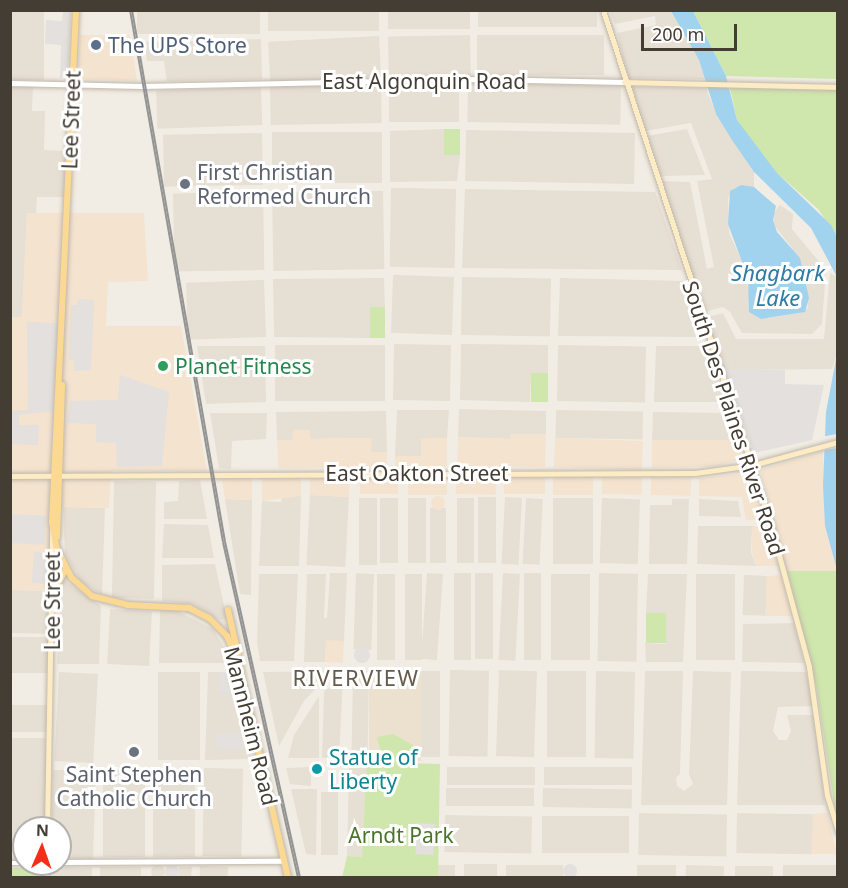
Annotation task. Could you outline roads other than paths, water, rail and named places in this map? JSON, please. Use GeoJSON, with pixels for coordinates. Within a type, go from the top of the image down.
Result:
{"type":"FeatureCollection","features":[{"type":"Feature","properties":{"kind":"main road","name":"Lee Street"},"geometry":{"type":"LineString","coordinates":[[57,549],[57,476],[76,10]]}},
{"type":"Feature","properties":{"kind":"main road","name":"South Des Plaines River Road"},"geometry":{"type":"LineString","coordinates":[[603,10],[624,82],[753,465],[809,667],[827,795],[837,832]]}},
{"type":"Feature","properties":{"kind":"main road","name":"East Algonquin Road"},"geometry":{"type":"LineString","coordinates":[[624,82],[837,87]]}},
{"type":"Feature","properties":{"kind":"main road","name":"East Oakton Street"},"geometry":{"type":"LineString","coordinates":[[10,476],[695,473],[753,465],[837,442]]}},
{"type":"Feature","properties":{"kind":"main road","name":"Lee Street"},"geometry":{"type":"LineString","coordinates":[[47,816],[52,522],[57,476]]}},
{"type":"Feature","properties":{"kind":"main road"},"geometry":{"type":"LineString","coordinates":[[52,522],[57,549]]}},
{"type":"Feature","properties":{"kind":"main road","name":"Mannheim Road"},"geometry":{"type":"LineString","coordinates":[[57,549],[66,569],[92,596],[112,603],[182,606],[202,614],[227,636],[238,660],[288,878]]}},
{"type":"Feature","properties":{"kind":"main road"},"geometry":{"type":"LineString","coordinates":[[51,584],[56,573],[66,569]]}},
{"type":"Feature","properties":{"kind":"main road"},"geometry":{"type":"LineString","coordinates":[[52,594],[66,569]]}},
{"type":"Feature","properties":{"kind":"main road"},"geometry":{"type":"LineString","coordinates":[[228,610],[238,660]]}},
{"type":"Feature","properties":{"kind":"street","name":"East Algonquin Road"},"geometry":{"type":"LineString","coordinates":[[10,84],[72,82],[152,86],[480,79],[624,82]]}},
{"type":"Feature","properties":{"kind":"street"},"geometry":{"type":"LineString","coordinates":[[72,862],[284,861]]}},
{"type":"Feature","properties":{"kind":"water"},"geometry":{"type":"Polygon","coordinates":[[[671,11],[693,11],[726,76],[737,120],[777,173],[831,225],[837,237],[837,277],[811,228],[754,172],[732,140],[716,114],[699,60],[671,11]]]}},
{"type":"Feature","properties":{"kind":"water","name":"Shagbark Lake"},"geometry":{"type":"Polygon","coordinates":[[[741,185],[754,187],[776,206],[773,220],[777,232],[800,258],[809,298],[805,312],[761,319],[749,312],[748,278],[728,224],[730,191],[741,185]]]}},
{"type":"Feature","properties":{"kind":"water"},"geometry":{"type":"Polygon","coordinates":[[[837,354],[837,570],[825,526],[823,485],[826,412],[837,354]]]}},
{"type":"Feature","properties":{"kind":"railway"},"geometry":{"type":"LineString","coordinates":[[131,10],[224,542],[299,878]]}},
{"type":"Feature","properties":{"kind":"place","name":"The UPS Store"},"geometry":{"type":"Point","coordinates":[96,45]}},
{"type":"Feature","properties":{"kind":"place","name":"First Christian Reformed Church"},"geometry":{"type":"Point","coordinates":[185,184]}},
{"type":"Feature","properties":{"kind":"place","name":"Planet Fitness"},"geometry":{"type":"Point","coordinates":[163,366]}},
{"type":"Feature","properties":{"kind":"place","name":"Saint Stephen Catholic Church"},"geometry":{"type":"Point","coordinates":[134,752]}},
{"type":"Feature","properties":{"kind":"place","name":"Statue of Liberty"},"geometry":{"type":"Point","coordinates":[317,769]}},
{"type":"Feature","properties":{"kind":"district","name":"RIVERVIEW"},"geometry":{"type":"Point","coordinates":[356,678]}},
{"type":"Feature","properties":{"kind":"park label","name":"Arndt Park"},"geometry":{"type":"Point","coordinates":[401,835]}}]}
